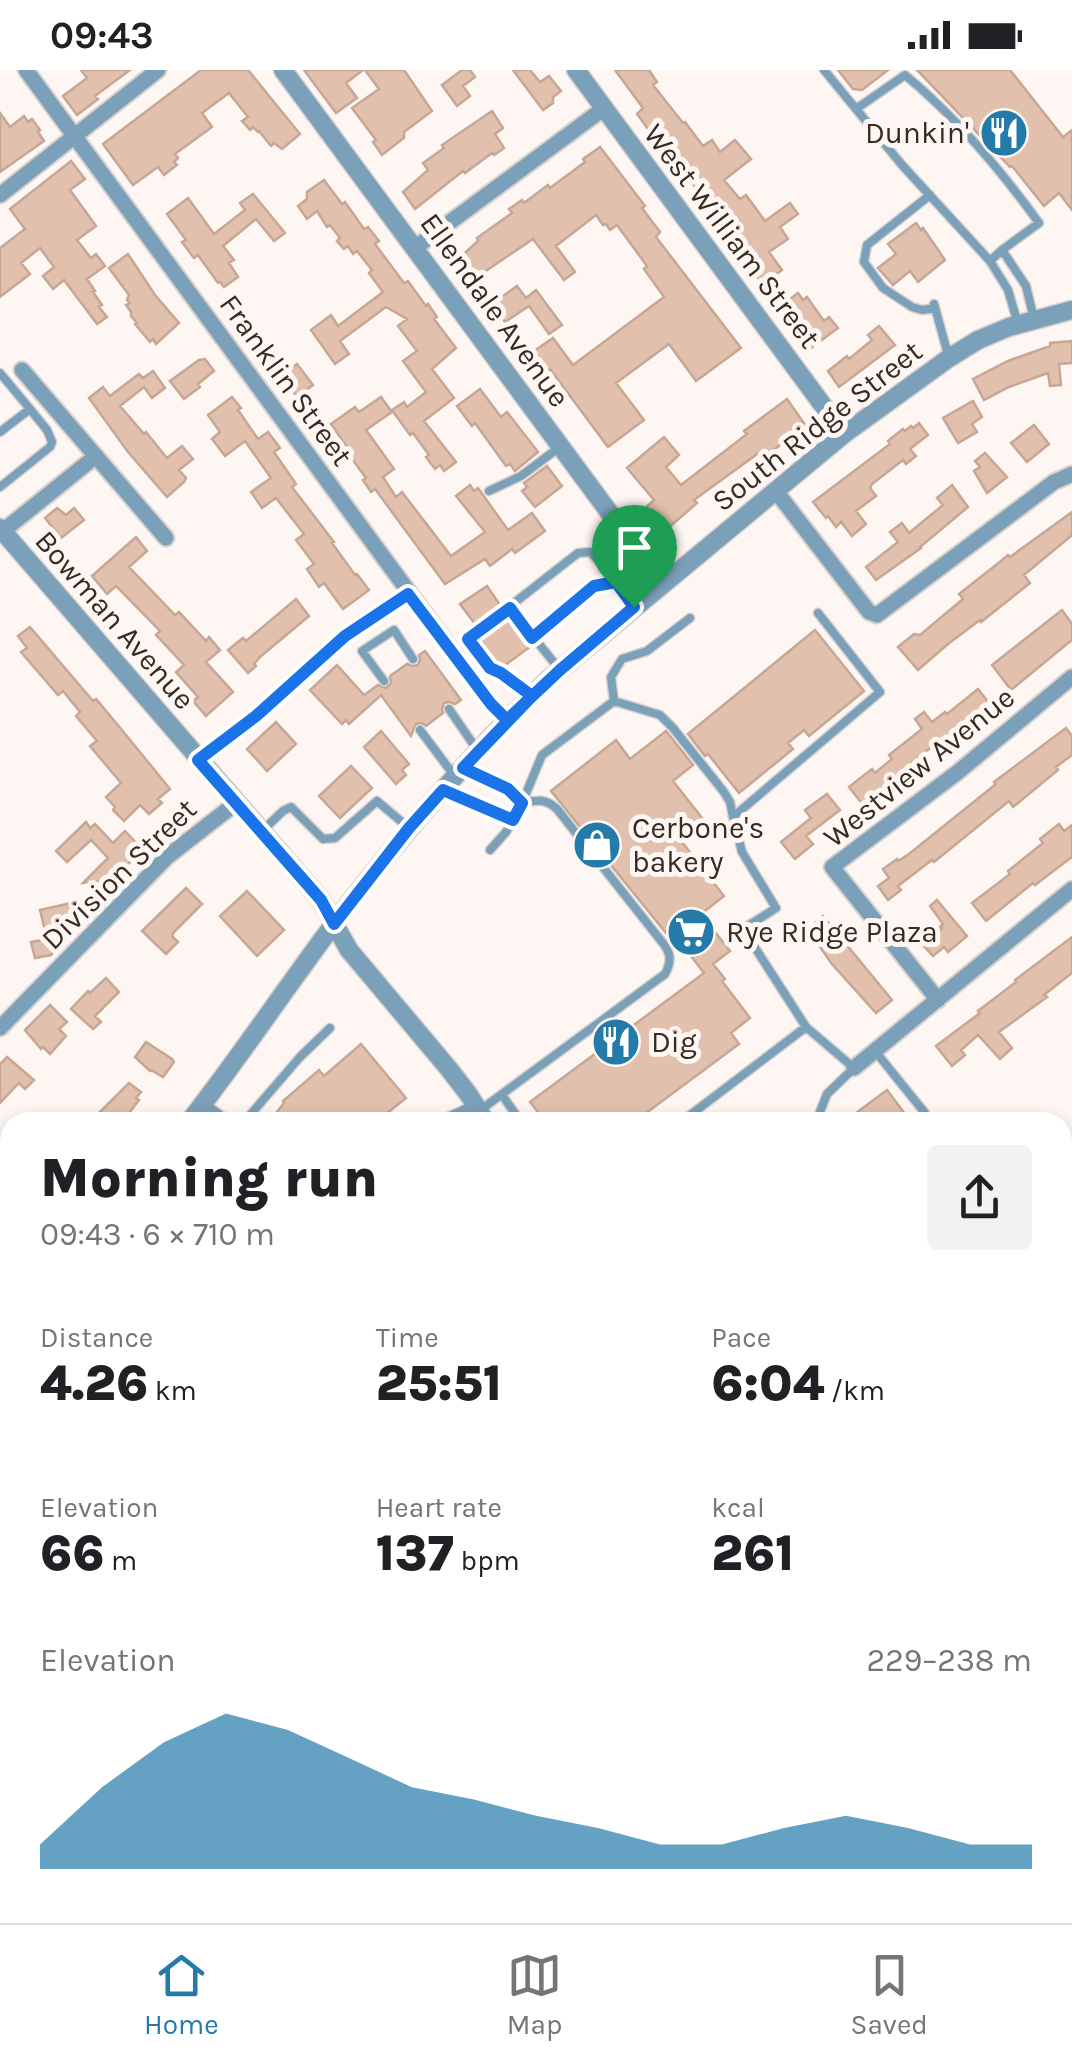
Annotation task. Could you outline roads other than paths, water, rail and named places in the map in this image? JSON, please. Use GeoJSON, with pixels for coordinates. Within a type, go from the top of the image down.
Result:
{"type":"FeatureCollection","features":[{"type":"Feature","properties":{"kind":"street","name":"Franklin Street"},"geometry":{"type":"LineString","coordinates":[[26,70],[408,594],[507,720]]}},
{"type":"Feature","properties":{"kind":"street"},"geometry":{"type":"LineString","coordinates":[[0,195],[158,70]]}},
{"type":"Feature","properties":{"kind":"street","name":"Ellendale Avenue"},"geometry":{"type":"LineString","coordinates":[[283,70],[662,584]]}},
{"type":"Feature","properties":{"kind":"street","name":"West William Street"},"geometry":{"type":"LineString","coordinates":[[576,70],[844,434]]}},
{"type":"Feature","properties":{"kind":"street"},"geometry":{"type":"LineString","coordinates":[[415,248],[603,108]]}},
{"type":"Feature","properties":{"kind":"street","name":"South Ridge Street"},"geometry":{"type":"LineString","coordinates":[[196,1112],[409,828],[507,720],[560,670],[844,434],[949,358],[978,340],[1072,310]]}},
{"type":"Feature","properties":{"kind":"street"},"geometry":{"type":"LineString","coordinates":[[22,370],[166,538]]}},
{"type":"Feature","properties":{"kind":"street"},"geometry":{"type":"LineString","coordinates":[[1,530],[96,456]]}},
{"type":"Feature","properties":{"kind":"street"},"geometry":{"type":"LineString","coordinates":[[775,490],[872,613],[878,615],[1054,482],[1072,474]]}},
{"type":"Feature","properties":{"kind":"street","name":"Bowman Avenue"},"geometry":{"type":"LineString","coordinates":[[1,530],[321,900],[349,950],[449,1069],[479,1112]]}},
{"type":"Feature","properties":{"kind":"street"},"geometry":{"type":"LineString","coordinates":[[198,760],[256,716],[345,636],[408,594]]}},
{"type":"Feature","properties":{"kind":"street","name":"Westview Avenue"},"geometry":{"type":"LineString","coordinates":[[938,1000],[832,867],[958,772],[1072,678]]}},
{"type":"Feature","properties":{"kind":"street","name":"Division Street"},"geometry":{"type":"LineString","coordinates":[[0,1028],[167,857],[236,803]]}},
{"type":"Feature","properties":{"kind":"street"},"geometry":{"type":"LineString","coordinates":[[854,1068],[1072,889]]}},
{"type":"Feature","properties":{"kind":"lane"},"geometry":{"type":"LineString","coordinates":[[824,70],[990,260],[1026,322]]}},
{"type":"Feature","properties":{"kind":"lane"},"geometry":{"type":"LineString","coordinates":[[856,109],[905,75],[934,99],[1011,184],[1040,222],[990,260]]}},
{"type":"Feature","properties":{"kind":"lane"},"geometry":{"type":"LineString","coordinates":[[930,194],[866,245],[864,262],[882,288],[922,310],[934,306],[949,358]]}},
{"type":"Feature","properties":{"kind":"lane"},"geometry":{"type":"LineString","coordinates":[[1002,250],[1026,286],[1026,322]]}},
{"type":"Feature","properties":{"kind":"lane"},"geometry":{"type":"LineString","coordinates":[[0,373],[51,437],[50,447],[0,487]]}},
{"type":"Feature","properties":{"kind":"lane"},"geometry":{"type":"LineString","coordinates":[[0,432],[30,409]]}},
{"type":"Feature","properties":{"kind":"lane"},"geometry":{"type":"LineString","coordinates":[[489,491],[521,476],[561,446]]}},
{"type":"Feature","properties":{"kind":"lane"},"geometry":{"type":"LineString","coordinates":[[532,696],[490,668],[468,639],[578,553],[590,552],[600,562]]}},
{"type":"Feature","properties":{"kind":"lane"},"geometry":{"type":"LineString","coordinates":[[532,638],[594,586],[613,578],[634,607]]}},
{"type":"Feature","properties":{"kind":"lane"},"geometry":{"type":"LineString","coordinates":[[510,608],[560,670]]}},
{"type":"Feature","properties":{"kind":"lane"},"geometry":{"type":"LineString","coordinates":[[733,817],[880,692],[818,613]]}},
{"type":"Feature","properties":{"kind":"lane"},"geometry":{"type":"LineString","coordinates":[[614,701],[611,677],[622,659],[647,652],[690,618]]}},
{"type":"Feature","properties":{"kind":"lane"},"geometry":{"type":"LineString","coordinates":[[384,681],[362,651],[394,630],[413,659]]}},
{"type":"Feature","properties":{"kind":"lane"},"geometry":{"type":"LineString","coordinates":[[614,701],[660,716],[730,802],[742,852],[776,908],[744,930],[806,1027],[854,1068],[826,1094],[820,1112]]}},
{"type":"Feature","properties":{"kind":"lane"},"geometry":{"type":"LineString","coordinates":[[490,850],[513,820],[542,756],[614,701]]}},
{"type":"Feature","properties":{"kind":"lane"},"geometry":{"type":"LineString","coordinates":[[448,709],[478,751]]}},
{"type":"Feature","properties":{"kind":"lane"},"geometry":{"type":"LineString","coordinates":[[420,730],[454,778],[513,820]]}},
{"type":"Feature","properties":{"kind":"lane"},"geometry":{"type":"LineString","coordinates":[[454,778],[508,789],[522,803]]}},
{"type":"Feature","properties":{"kind":"lane"},"geometry":{"type":"LineString","coordinates":[[481,1112],[666,974],[670,965],[669,952],[557,809],[538,800],[522,803]]}},
{"type":"Feature","properties":{"kind":"lane"},"geometry":{"type":"LineString","coordinates":[[261,832],[291,808],[328,840],[377,801],[409,828]]}},
{"type":"Feature","properties":{"kind":"lane"},"geometry":{"type":"LineString","coordinates":[[694,1112],[806,1027]]}},
{"type":"Feature","properties":{"kind":"lane"},"geometry":{"type":"LineString","coordinates":[[252,1112],[300,1056],[330,1028]]}},
{"type":"Feature","properties":{"kind":"lane"},"geometry":{"type":"LineString","coordinates":[[875,1051],[924,1112]]}},
{"type":"Feature","properties":{"kind":"lane"},"geometry":{"type":"LineString","coordinates":[[502,1096],[514,1112]]}},
{"type":"Feature","properties":{"kind":"lane"},"geometry":{"type":"LineString","coordinates":[[204,1102],[217,1112]]}},
{"type":"Feature","properties":{"kind":"place","name":"Dunkin'"},"geometry":{"type":"Point","coordinates":[1004,133]}},
{"type":"Feature","properties":{"kind":"place","name":"Cerbone's bakery"},"geometry":{"type":"Point","coordinates":[597,845]}},
{"type":"Feature","properties":{"kind":"place","name":"Rye Ridge Plaza"},"geometry":{"type":"Point","coordinates":[691,932]}},
{"type":"Feature","properties":{"kind":"place","name":"Dig"},"geometry":{"type":"Point","coordinates":[616,1042]}}]}
